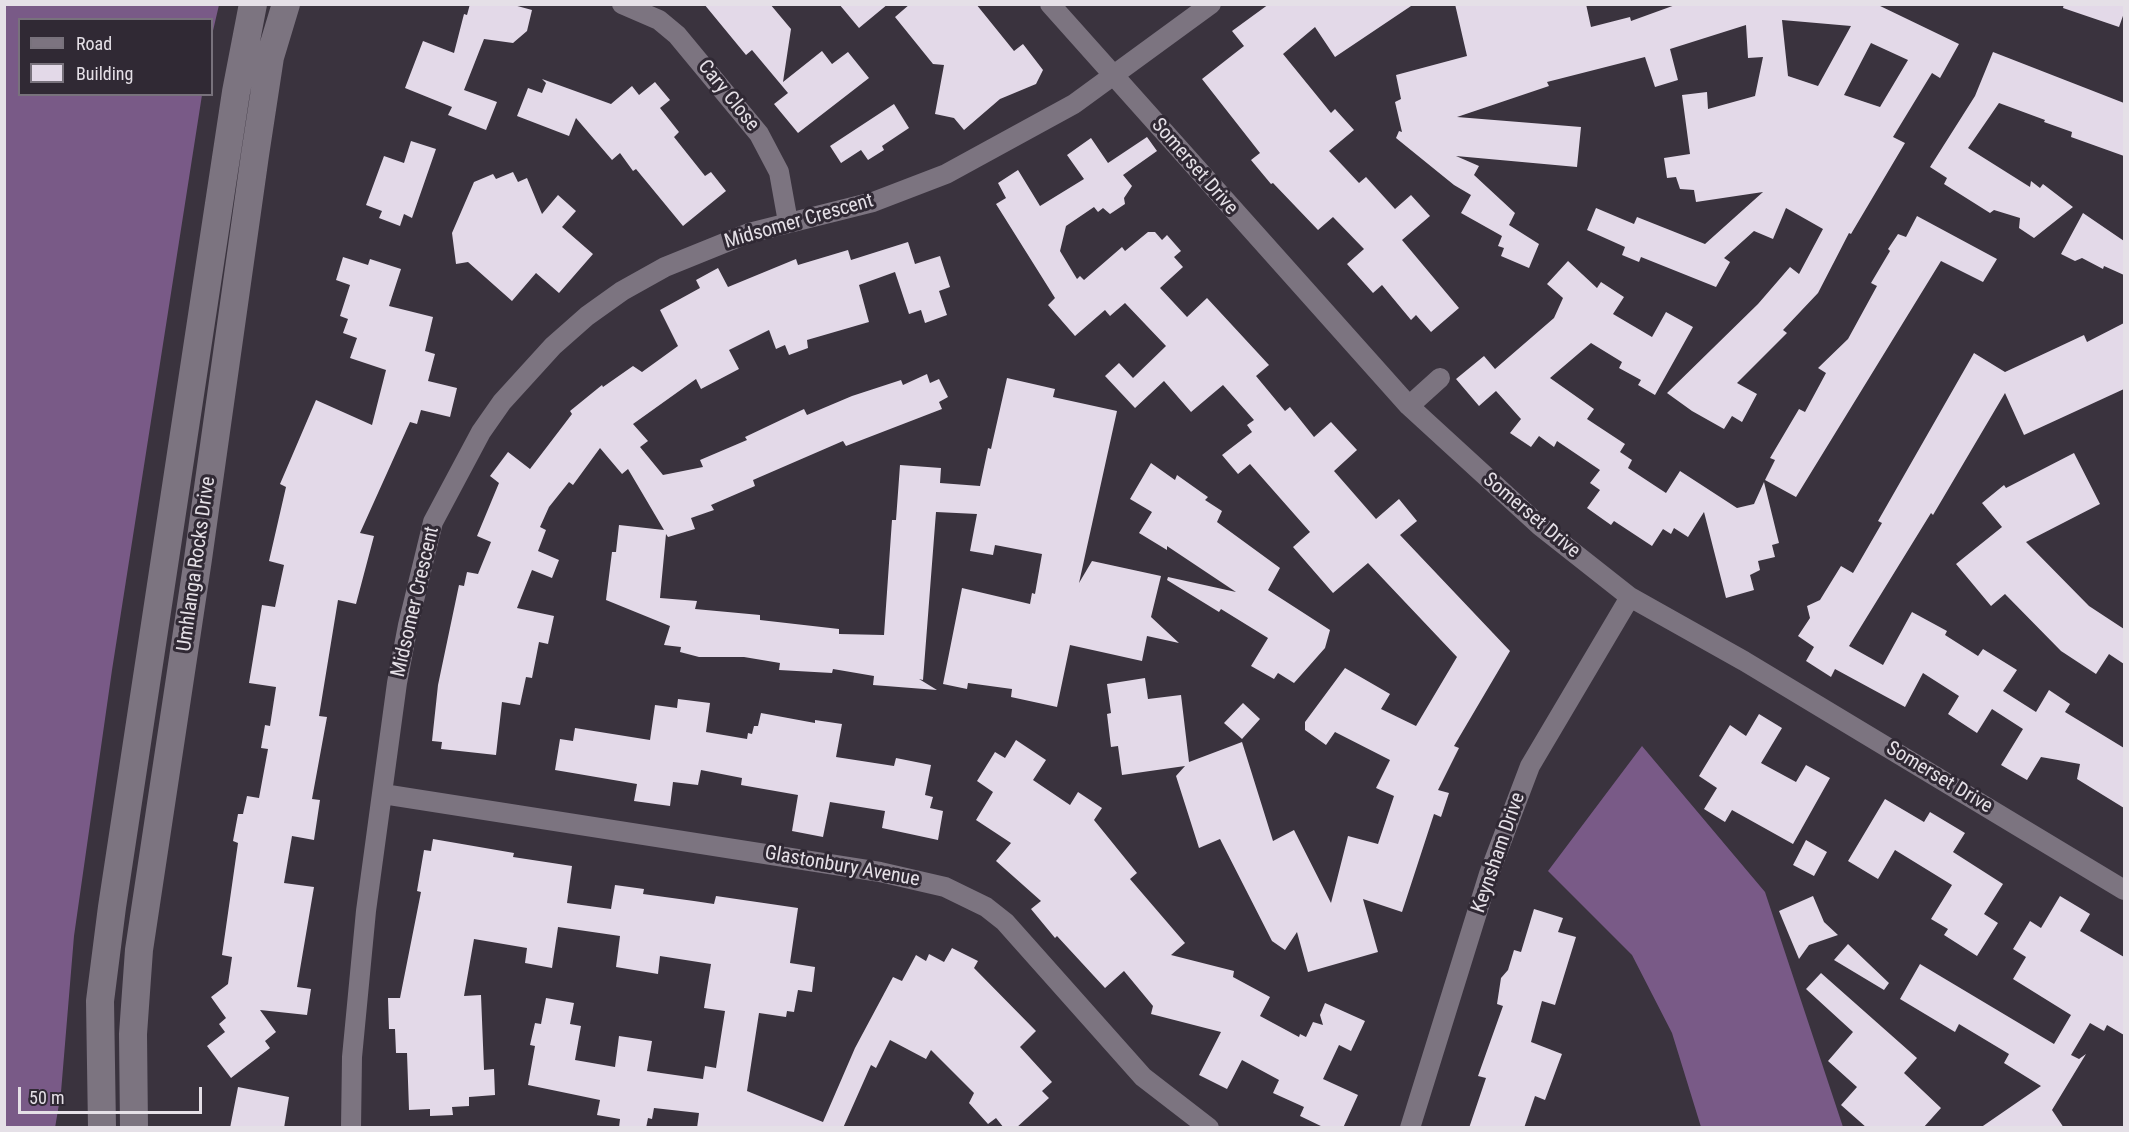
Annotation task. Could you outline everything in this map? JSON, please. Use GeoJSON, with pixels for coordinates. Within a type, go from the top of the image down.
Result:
{"type":"FeatureCollection","features":[{"type":"Feature","properties":{"kind":"main road","name":"Umhlanga Rocks Drive"},"geometry":{"type":"LineString","coordinates":[[102,1128],[100,1001],[111,919],[236,92],[253,4]]}},
{"type":"Feature","properties":{"kind":"main road","name":"Umhlanga Rocks Drive"},"geometry":{"type":"LineString","coordinates":[[134,1128],[133,1034],[139,950],[270,57],[286,4]]}},
{"type":"Feature","properties":{"kind":"street","name":"Cary Close"},"geometry":{"type":"LineString","coordinates":[[622,4],[659,20],[677,35],[759,134],[779,172],[788,222]]}},
{"type":"Feature","properties":{"kind":"street","name":"Somerset Drive"},"geometry":{"type":"LineString","coordinates":[[1050,4],[1409,406],[1513,504],[1630,597],[1744,661],[2124,890]]}},
{"type":"Feature","properties":{"kind":"street","name":"Midsomer Crescent"},"geometry":{"type":"LineString","coordinates":[[351,1128],[357,994],[397,683],[421,565],[437,513],[486,424],[521,379],[553,346],[622,291],[664,267],[724,242],[788,222],[873,202],[923,184],[1074,105],[1211,4]]}},
{"type":"Feature","properties":{"kind":"street"},"geometry":{"type":"LineString","coordinates":[[1409,406],[1440,378]]}},
{"type":"Feature","properties":{"kind":"street","name":"Keynsham Drive"},"geometry":{"type":"LineString","coordinates":[[1410,1128],[1489,874],[1530,766],[1630,597]]}},
{"type":"Feature","properties":{"kind":"street","name":"Glastonbury Avenue"},"geometry":{"type":"LineString","coordinates":[[383,794],[880,872],[945,887],[986,907],[1005,922],[1143,1077],[1209,1127]]}},
{"type":"Feature","properties":{"kind":"shaded area"},"geometry":{"type":"Polygon","coordinates":[[[5,4],[219,5],[213,31],[213,18],[18,18],[18,96],[202,96],[112,670],[74,936],[61,1092],[55,1128],[4,1127],[5,4]]]}},
{"type":"Feature","properties":{"kind":"shaded area"},"geometry":{"type":"Polygon","coordinates":[[[1642,746],[1765,892],[1843,1127],[1701,1127],[1672,1033],[1632,955],[1548,871],[1642,746]]]}},
{"type":"Feature","properties":{"kind":"building"},"geometry":{"type":"Polygon","coordinates":[[[470,4],[510,4],[532,10],[527,31],[513,43],[484,39],[464,90],[497,102],[486,130],[448,115],[452,107],[405,88],[423,41],[454,53],[464,14],[467,15],[470,4]]]}},
{"type":"Feature","properties":{"kind":"building"},"geometry":{"type":"Polygon","coordinates":[[[704,4],[770,4],[791,29],[783,82],[822,51],[832,64],[848,52],[869,78],[798,133],[774,104],[788,93],[752,50],[746,55],[704,4]]]}},
{"type":"Feature","properties":{"kind":"building"},"geometry":{"type":"Polygon","coordinates":[[[839,4],[888,4],[859,28],[839,4]]]}},
{"type":"Feature","properties":{"kind":"building"},"geometry":{"type":"Polygon","coordinates":[[[910,4],[976,4],[1014,51],[1023,44],[1043,70],[1036,84],[1000,99],[964,130],[954,118],[935,114],[944,65],[933,64],[895,17],[910,4]]]}},
{"type":"Feature","properties":{"kind":"building"},"geometry":{"type":"Polygon","coordinates":[[[1269,4],[1414,4],[1335,57],[1315,27],[1283,54],[1331,113],[1335,109],[1354,130],[1329,151],[1359,183],[1366,177],[1395,209],[1411,195],[1430,216],[1402,240],[1459,308],[1431,332],[1416,315],[1411,320],[1382,285],[1373,293],[1347,264],[1364,249],[1333,217],[1318,230],[1273,183],[1271,184],[1251,160],[1260,153],[1202,79],[1244,46],[1232,31],[1269,4]]]}},
{"type":"Feature","properties":{"kind":"building"},"geometry":{"type":"Polygon","coordinates":[[[1455,4],[1586,4],[1591,27],[1630,17],[1631,21],[1678,4],[1876,4],[1959,44],[1940,78],[1932,73],[1893,137],[1905,143],[1851,234],[1849,233],[1818,293],[1783,330],[1787,333],[1737,383],[1757,394],[1742,422],[1732,416],[1724,429],[1692,411],[1667,393],[1758,304],[1790,267],[1799,274],[1823,229],[1786,208],[1773,239],[1754,231],[1724,258],[1730,262],[1716,287],[1641,257],[1639,262],[1622,255],[1625,247],[1587,230],[1596,208],[1634,224],[1637,217],[1705,244],[1763,192],[1696,202],[1694,190],[1680,189],[1676,177],[1667,178],[1664,158],[1690,154],[1682,95],[1707,92],[1708,109],[1755,96],[1763,57],[1748,58],[1746,25],[1670,49],[1678,80],[1655,87],[1645,57],[1547,82],[1549,86],[1457,117],[1581,127],[1577,167],[1456,156],[1479,166],[1474,175],[1515,213],[1509,225],[1539,244],[1529,268],[1501,256],[1504,248],[1498,246],[1502,236],[1461,213],[1471,195],[1454,185],[1396,138],[1399,131],[1402,132],[1395,102],[1401,99],[1396,75],[1467,56],[1455,4]],[[1782,20],[1788,76],[1818,86],[1851,26],[1782,20]],[[1871,43],[1844,95],[1880,107],[1908,60],[1871,43]]]}},
{"type":"Feature","properties":{"kind":"building"},"geometry":{"type":"Polygon","coordinates":[[[2064,4],[2124,4],[2124,13],[2119,27],[2063,8],[2064,4]]]}},
{"type":"Feature","properties":{"kind":"building"},"geometry":{"type":"Polygon","coordinates":[[[1993,52],[2124,103],[2124,156],[2071,137],[2072,132],[1999,103],[1968,148],[2030,187],[2031,181],[2040,188],[2043,184],[2073,207],[2034,238],[2019,228],[2020,218],[1994,210],[1990,213],[1944,184],[1947,178],[1930,167],[1975,96],[1993,52]]]}},
{"type":"Feature","properties":{"kind":"building"},"geometry":{"type":"Polygon","coordinates":[[[542,79],[611,104],[632,86],[639,95],[655,82],[670,100],[660,108],[679,132],[674,137],[705,176],[711,172],[726,191],[683,226],[636,169],[633,171],[620,153],[612,160],[576,118],[569,136],[517,116],[528,88],[542,93],[546,83],[542,79]]]}},
{"type":"Feature","properties":{"kind":"building"},"geometry":{"type":"Polygon","coordinates":[[[894,104],[909,128],[882,146],[884,150],[868,160],[861,150],[841,163],[830,146],[894,104]]]}},
{"type":"Feature","properties":{"kind":"building"},"geometry":{"type":"Polygon","coordinates":[[[1147,137],[1157,151],[1123,175],[1132,186],[1124,198],[1125,204],[1110,214],[1103,208],[1098,212],[1094,207],[1066,226],[1060,251],[1077,279],[1080,276],[1084,280],[1122,247],[1125,251],[1148,232],[1155,232],[1162,240],[1167,235],[1181,251],[1174,257],[1183,267],[1160,288],[1187,317],[1207,298],[1269,365],[1256,376],[1285,411],[1290,407],[1314,437],[1331,422],[1357,450],[1334,471],[1376,519],[1399,499],[1417,521],[1400,535],[1510,651],[1454,746],[1459,748],[1438,790],[1449,793],[1441,817],[1434,814],[1402,912],[1363,899],[1378,952],[1308,972],[1297,932],[1285,950],[1272,941],[1220,839],[1199,848],[1176,776],[1185,766],[1122,775],[1118,746],[1111,747],[1107,714],[1111,713],[1107,684],[1145,678],[1148,699],[1181,695],[1189,762],[1242,742],[1273,841],[1294,830],[1331,903],[1348,836],[1378,844],[1394,796],[1376,788],[1390,760],[1335,732],[1326,745],[1305,730],[1305,722],[1345,668],[1390,694],[1381,709],[1416,726],[1457,657],[1368,563],[1333,593],[1293,547],[1310,532],[1250,464],[1238,474],[1222,455],[1252,432],[1247,425],[1254,420],[1223,385],[1191,412],[1164,381],[1135,408],[1105,376],[1119,363],[1133,378],[1166,346],[1125,303],[1110,316],[1105,310],[1075,336],[1048,305],[1055,298],[996,204],[1006,198],[998,183],[1018,170],[1040,206],[1084,179],[1067,155],[1091,138],[1108,163],[1147,137]]]}},
{"type":"Feature","properties":{"kind":"building"},"geometry":{"type":"Polygon","coordinates":[[[411,141],[436,149],[412,218],[404,214],[400,226],[379,218],[382,211],[366,205],[384,156],[404,163],[411,141]]]}},
{"type":"Feature","properties":{"kind":"building"},"geometry":{"type":"Polygon","coordinates":[[[513,172],[518,182],[527,178],[542,214],[558,195],[576,211],[562,227],[593,254],[559,293],[536,273],[512,301],[468,262],[456,264],[452,233],[474,182],[493,174],[496,179],[513,172]]]}},
{"type":"Feature","properties":{"kind":"building"},"geometry":{"type":"Polygon","coordinates":[[[2083,213],[2124,241],[2124,275],[2104,266],[2103,269],[2082,258],[2075,261],[2061,254],[2083,213]]]}},
{"type":"Feature","properties":{"kind":"building"},"geometry":{"type":"Polygon","coordinates":[[[1917,216],[1997,259],[1983,282],[1941,261],[1796,497],[1765,480],[1775,460],[1770,458],[1799,409],[1805,412],[1826,373],[1818,368],[1848,339],[1877,286],[1871,283],[1890,251],[1888,249],[1898,234],[1906,237],[1917,216]]]}},
{"type":"Feature","properties":{"kind":"building"},"geometry":{"type":"Polygon","coordinates":[[[908,242],[915,264],[940,256],[950,287],[939,291],[947,315],[925,323],[921,310],[909,314],[895,272],[859,285],[869,322],[807,340],[808,348],[789,355],[785,345],[776,349],[769,330],[729,350],[739,369],[701,389],[696,379],[633,424],[648,441],[640,447],[663,475],[703,467],[700,460],[747,440],[745,437],[804,409],[807,415],[852,396],[901,380],[903,385],[927,374],[930,383],[939,379],[948,397],[939,402],[942,409],[846,446],[843,441],[753,480],[755,486],[711,505],[714,510],[691,518],[695,529],[668,537],[666,534],[660,598],[697,601],[695,609],[760,615],[760,620],[839,629],[839,634],[884,635],[892,520],[896,520],[900,465],[941,468],[940,483],[980,486],[1007,378],[1055,389],[1053,397],[1117,411],[1079,583],[1092,561],[1161,576],[1151,617],[1179,643],[1147,636],[1142,661],[1070,645],[1057,707],[1011,697],[1012,689],[968,683],[967,689],[943,684],[962,588],[1030,604],[1032,593],[1035,594],[1042,554],[995,545],[993,555],[970,551],[977,514],[936,512],[923,680],[919,679],[937,690],[873,685],[874,676],[833,669],[832,673],[779,670],[780,663],[744,657],[699,657],[680,652],[681,647],[664,645],[670,626],[606,600],[612,552],[616,552],[619,525],[664,530],[628,469],[622,474],[600,448],[573,485],[569,482],[549,507],[540,527],[546,530],[538,551],[559,560],[552,578],[532,570],[517,608],[554,616],[548,644],[539,642],[532,678],[526,677],[520,705],[502,702],[496,755],[441,749],[442,742],[432,741],[438,685],[459,585],[464,586],[467,572],[478,574],[491,542],[477,536],[499,483],[490,476],[508,452],[530,469],[572,414],[570,411],[602,385],[603,387],[633,366],[642,372],[678,346],[660,310],[700,288],[696,280],[718,268],[728,287],[796,259],[798,265],[848,250],[851,260],[908,242]]]}},
{"type":"Feature","properties":{"kind":"building"},"geometry":{"type":"Polygon","coordinates":[[[343,257],[368,265],[370,259],[401,269],[389,306],[433,317],[425,351],[435,354],[428,381],[457,388],[450,417],[421,410],[417,424],[410,422],[360,533],[374,536],[356,604],[338,600],[319,716],[327,717],[312,799],[320,800],[314,840],[292,836],[284,883],[314,887],[297,987],[311,989],[307,1015],[260,1010],[276,1032],[265,1041],[270,1048],[231,1078],[207,1046],[225,1032],[219,1024],[226,1018],[211,997],[228,984],[232,957],[222,955],[238,843],[233,841],[238,814],[243,814],[247,796],[259,798],[268,749],[261,748],[265,725],[270,726],[276,687],[249,683],[262,605],[275,607],[284,565],[269,561],[286,487],[280,484],[316,400],[372,425],[386,370],[350,358],[357,338],[343,333],[348,319],[340,316],[350,285],[336,280],[343,257]]]}},
{"type":"Feature","properties":{"kind":"building"},"geometry":{"type":"Polygon","coordinates":[[[1568,261],[1597,288],[1601,282],[1624,297],[1613,314],[1652,337],[1666,312],[1693,327],[1655,395],[1638,385],[1641,380],[1619,368],[1622,362],[1591,343],[1550,378],[1594,409],[1587,419],[1625,444],[1620,452],[1632,460],[1628,468],[1666,493],[1680,471],[1737,508],[1754,504],[1764,482],[1779,543],[1772,545],[1775,557],[1758,561],[1760,570],[1750,575],[1754,590],[1726,598],[1704,512],[1688,537],[1674,528],[1671,534],[1663,529],[1652,546],[1614,521],[1611,525],[1587,508],[1600,490],[1590,483],[1600,470],[1557,441],[1554,447],[1539,436],[1531,447],[1510,433],[1521,419],[1496,391],[1479,406],[1456,379],[1484,356],[1495,369],[1554,318],[1563,298],[1547,284],[1568,261]]]}},
{"type":"Feature","properties":{"kind":"building"},"geometry":{"type":"Polygon","coordinates":[[[2124,323],[2124,389],[2024,435],[2005,393],[1933,515],[1931,513],[1849,646],[1883,665],[1912,612],[1947,631],[1945,635],[1978,656],[1983,649],[2017,670],[2003,691],[2036,712],[2049,690],[2070,704],[2065,712],[2124,748],[2124,808],[2077,779],[2080,764],[2041,757],[2027,780],[2001,765],[2023,729],[1992,709],[1977,733],[1948,714],[1959,696],[1923,673],[1905,707],[1835,669],[1831,677],[1806,661],[1814,647],[1798,636],[1810,618],[1807,606],[1820,600],[1841,566],[1853,573],[1882,523],[1878,521],[1974,353],[2005,372],[2084,335],[2087,342],[2124,323]]]}},
{"type":"Feature","properties":{"kind":"building"},"geometry":{"type":"Polygon","coordinates":[[[2074,453],[2100,504],[2026,542],[2089,606],[2124,629],[2124,664],[2109,654],[2096,674],[2061,651],[2005,594],[1991,606],[1956,564],[2002,527],[1982,503],[2004,485],[2006,488],[2074,453]]]}},
{"type":"Feature","properties":{"kind":"building"},"geometry":{"type":"Polygon","coordinates":[[[1151,463],[1175,480],[1177,475],[1208,497],[1205,500],[1222,511],[1217,522],[1280,568],[1268,590],[1330,630],[1325,648],[1294,683],[1278,673],[1274,679],[1251,666],[1268,638],[1221,609],[1219,612],[1167,580],[1168,577],[1236,592],[1167,546],[1167,550],[1139,533],[1152,512],[1130,499],[1151,463]]]}},
{"type":"Feature","properties":{"kind":"building"},"geometry":{"type":"Polygon","coordinates":[[[678,699],[710,703],[706,732],[747,739],[748,733],[752,734],[754,726],[758,726],[761,713],[815,723],[815,720],[842,724],[836,757],[894,766],[896,758],[931,765],[925,795],[933,797],[930,808],[943,811],[938,840],[882,828],[885,811],[830,802],[823,837],[792,831],[798,795],[741,785],[742,778],[701,770],[698,785],[673,782],[670,806],[634,801],[637,784],[555,770],[560,739],[573,741],[575,728],[650,740],[655,705],[677,708],[678,699]]]}},
{"type":"Feature","properties":{"kind":"building"},"geometry":{"type":"Polygon","coordinates":[[[1243,703],[1260,719],[1242,739],[1224,723],[1243,703]]]}},
{"type":"Feature","properties":{"kind":"building"},"geometry":{"type":"Polygon","coordinates":[[[1759,714],[1782,728],[1761,763],[1796,782],[1806,765],[1830,778],[1793,844],[1732,810],[1725,822],[1704,809],[1717,788],[1699,776],[1730,725],[1746,736],[1759,714]]]}},
{"type":"Feature","properties":{"kind":"building"},"geometry":{"type":"Polygon","coordinates":[[[1016,740],[1046,760],[1033,780],[1070,805],[1078,792],[1102,808],[1094,820],[1137,873],[1130,879],[1185,943],[1171,955],[1234,971],[1233,977],[1270,997],[1260,1016],[1299,1037],[1300,1034],[1306,1037],[1313,1022],[1323,1025],[1320,1015],[1325,1003],[1365,1021],[1351,1051],[1339,1045],[1323,1079],[1358,1095],[1343,1128],[1325,1128],[1300,1116],[1304,1107],[1273,1093],[1279,1080],[1242,1060],[1227,1089],[1199,1075],[1221,1032],[1151,1014],[1153,1006],[1124,971],[1105,988],[1057,936],[1055,938],[1031,909],[1041,901],[996,861],[1011,843],[976,820],[993,792],[977,781],[995,752],[1005,758],[1016,740]]]}},
{"type":"Feature","properties":{"kind":"building"},"geometry":{"type":"Polygon","coordinates":[[[1885,799],[1924,822],[1930,812],[1965,833],[1953,852],[2003,884],[1984,914],[1998,923],[1977,956],[1944,935],[1948,929],[1931,919],[1952,885],[1895,850],[1878,879],[1848,861],[1885,799]]]}},
{"type":"Feature","properties":{"kind":"building"},"geometry":{"type":"Polygon","coordinates":[[[433,839],[514,853],[513,857],[572,866],[567,903],[611,909],[615,885],[644,889],[643,894],[714,904],[716,896],[798,908],[790,963],[815,967],[812,992],[798,990],[794,1012],[787,1011],[786,1017],[759,1013],[747,1091],[823,1122],[855,1048],[893,977],[902,981],[916,955],[926,961],[929,954],[944,962],[952,948],[978,961],[974,968],[1036,1031],[1020,1047],[1052,1082],[1042,1091],[1049,1098],[1016,1128],[1004,1128],[996,1118],[988,1124],[969,1103],[974,1093],[931,1050],[926,1059],[890,1040],[876,1068],[871,1065],[843,1128],[697,1128],[699,1113],[654,1108],[652,1119],[648,1118],[646,1128],[619,1128],[620,1119],[597,1115],[600,1100],[528,1085],[535,1046],[530,1045],[535,1023],[541,1024],[546,998],[574,1003],[570,1024],[581,1026],[575,1060],[615,1067],[619,1036],[652,1041],[647,1071],[703,1079],[705,1066],[716,1068],[725,1011],[704,1008],[711,964],[660,956],[658,974],[616,967],[620,936],[558,927],[552,968],[525,963],[527,948],[474,939],[464,996],[481,995],[484,1070],[494,1069],[495,1095],[469,1097],[469,1106],[452,1107],[453,1115],[430,1116],[430,1109],[409,1110],[407,1053],[396,1053],[395,1029],[389,1029],[388,998],[400,998],[421,892],[417,891],[424,850],[431,851],[433,839]]]}},
{"type":"Feature","properties":{"kind":"building"},"geometry":{"type":"Polygon","coordinates":[[[1806,840],[1827,852],[1814,876],[1793,865],[1806,840]]]}},
{"type":"Feature","properties":{"kind":"building"},"geometry":{"type":"Polygon","coordinates":[[[1813,896],[1824,922],[1838,935],[1809,945],[1799,959],[1779,911],[1813,896]]]}},
{"type":"Feature","properties":{"kind":"building"},"geometry":{"type":"Polygon","coordinates":[[[2060,896],[2090,914],[2080,931],[2124,957],[2124,1035],[2107,1025],[2104,1031],[2090,1023],[2071,1055],[2079,1059],[2086,1054],[2052,1110],[2064,1128],[1980,1128],[2041,1086],[2004,1063],[2009,1054],[1959,1024],[1955,1032],[1900,999],[1920,964],[2054,1044],[2071,1015],[2013,979],[2026,957],[2013,949],[2030,921],[2041,928],[2060,896]]]}},
{"type":"Feature","properties":{"kind":"building"},"geometry":{"type":"Polygon","coordinates":[[[1534,909],[1563,918],[1558,932],[1576,937],[1555,1005],[1542,1001],[1531,1042],[1562,1054],[1545,1100],[1535,1096],[1524,1128],[1469,1128],[1486,1078],[1478,1076],[1503,1006],[1497,1004],[1501,978],[1508,970],[1514,950],[1521,952],[1534,909]]]}},
{"type":"Feature","properties":{"kind":"building"},"geometry":{"type":"Polygon","coordinates":[[[1848,944],[1889,983],[1884,990],[1834,960],[1848,944]]]}},
{"type":"Feature","properties":{"kind":"building"},"geometry":{"type":"Polygon","coordinates":[[[1821,973],[1917,1058],[1904,1073],[1941,1108],[1923,1128],[1867,1128],[1841,1105],[1857,1087],[1828,1061],[1853,1032],[1806,989],[1821,973]]]}},
{"type":"Feature","properties":{"kind":"building"},"geometry":{"type":"Polygon","coordinates":[[[238,1087],[289,1097],[284,1128],[230,1128],[238,1087]]]}}]}
